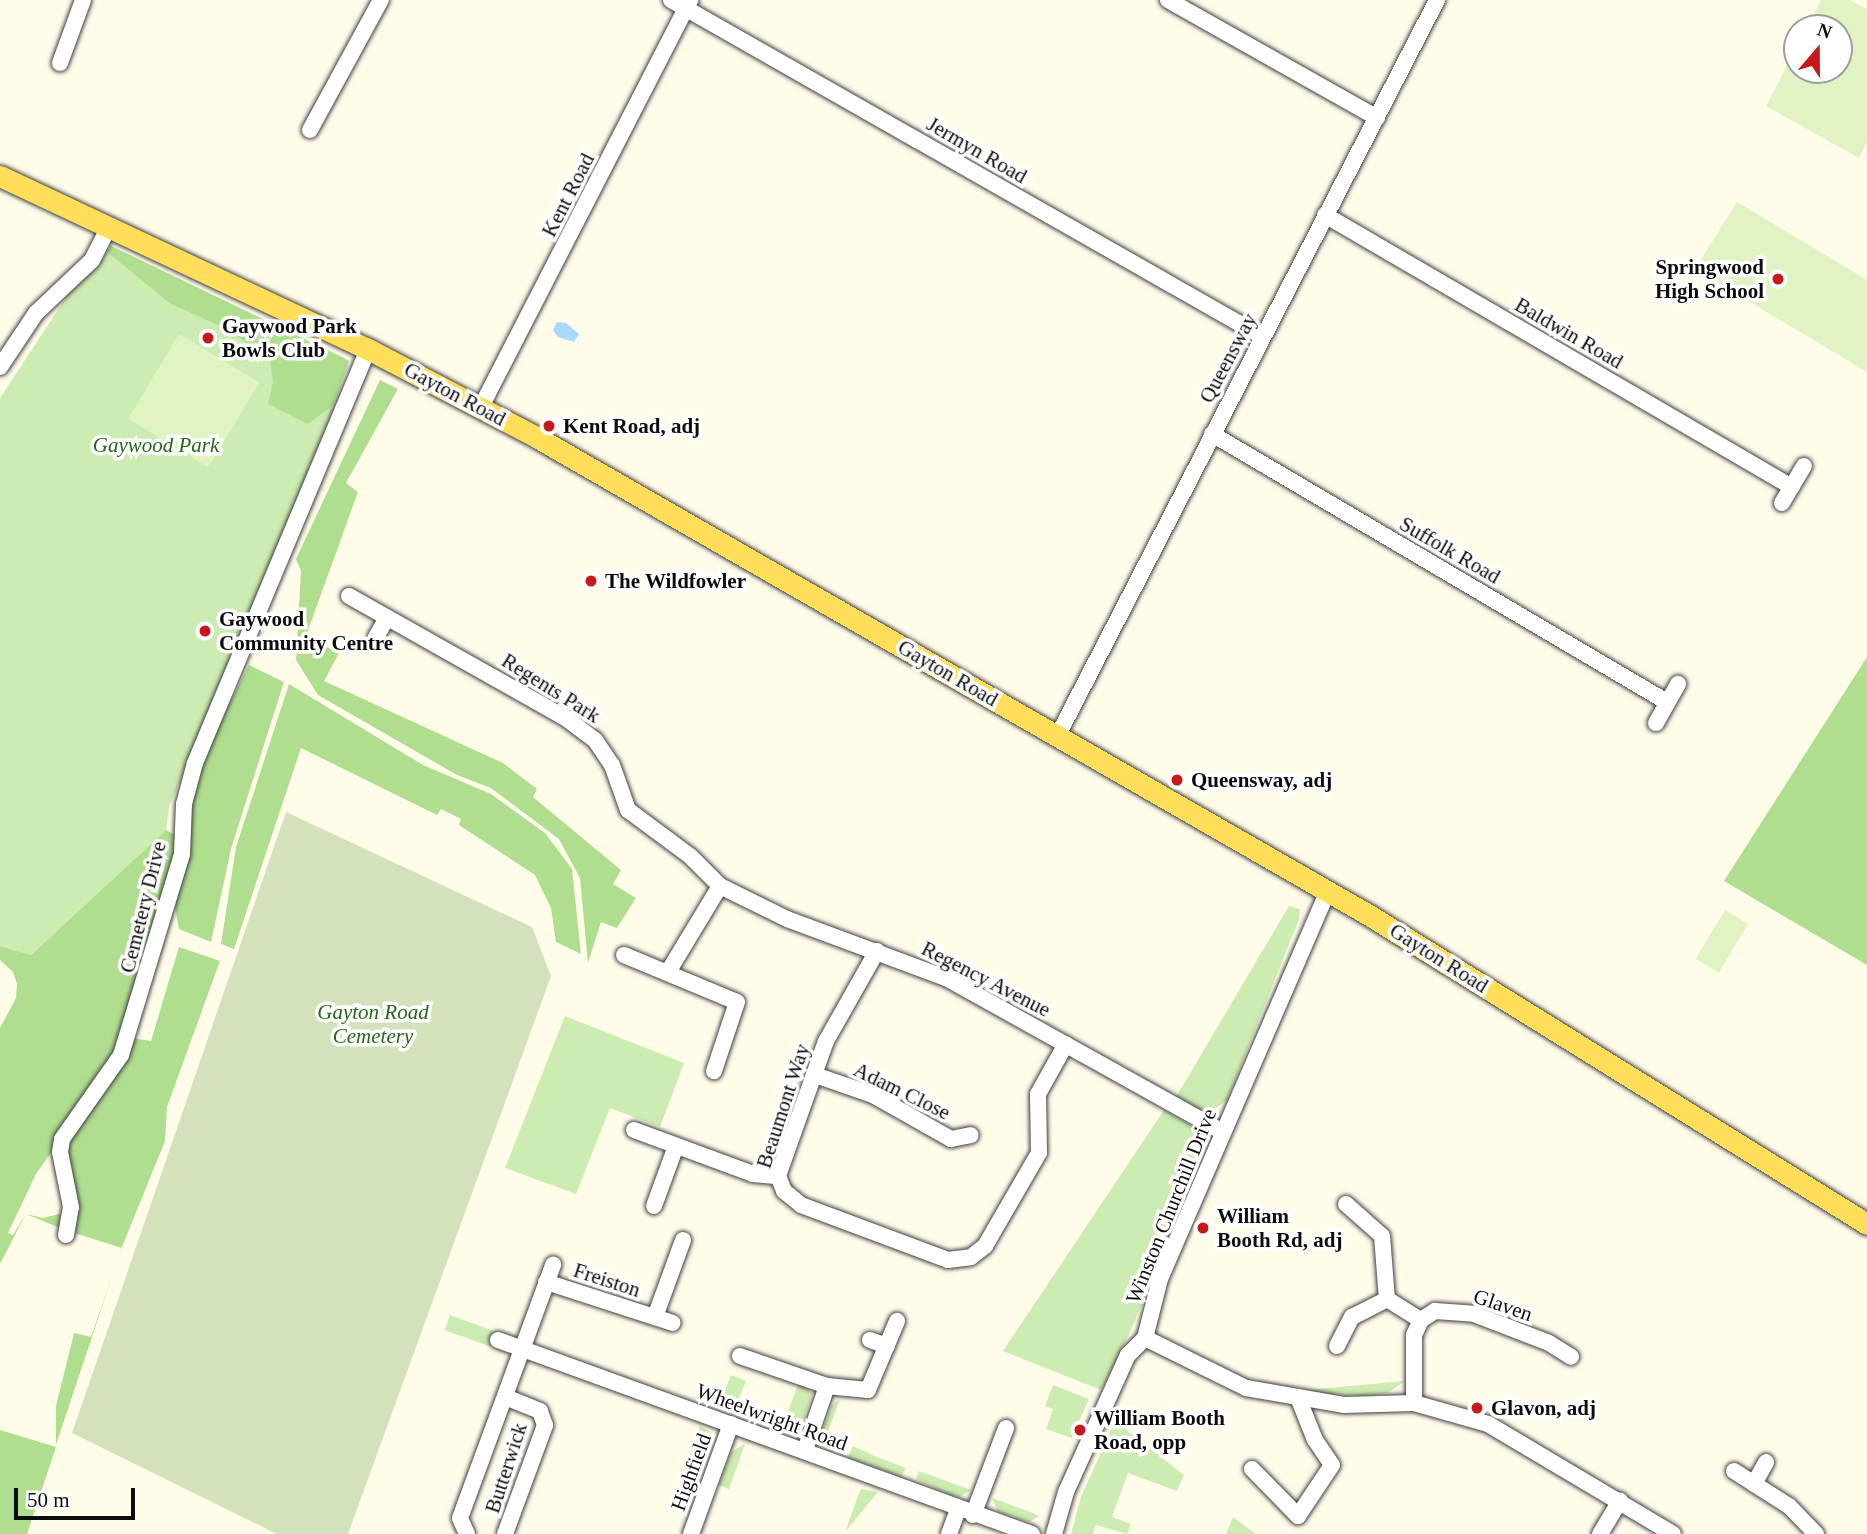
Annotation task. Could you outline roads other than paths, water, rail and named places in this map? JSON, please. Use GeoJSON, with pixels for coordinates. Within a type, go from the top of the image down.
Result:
{"type":"FeatureCollection","features":[{"type":"Feature","properties":{"kind":"main road","name":"Gayton Road"},"geometry":{"type":"LineString","coordinates":[[0,176],[368,349],[481,407],[1328,891],[1867,1224]]}},
{"type":"Feature","properties":{"kind":"street"},"geometry":{"type":"LineString","coordinates":[[60,63],[83,0]]}},
{"type":"Feature","properties":{"kind":"street"},"geometry":{"type":"LineString","coordinates":[[310,130],[381,0]]}},
{"type":"Feature","properties":{"kind":"street","name":"Jermyn Road"},"geometry":{"type":"LineString","coordinates":[[671,0],[688,4],[1263,337]]}},
{"type":"Feature","properties":{"kind":"street"},"geometry":{"type":"LineString","coordinates":[[1168,0],[1377,118]]}},
{"type":"Feature","properties":{"kind":"street","name":"Queensway"},"geometry":{"type":"LineString","coordinates":[[1057,737],[1437,0]]}},
{"type":"Feature","properties":{"kind":"street","name":"Kent Road"},"geometry":{"type":"LineString","coordinates":[[481,407],[688,4]]}},
{"type":"Feature","properties":{"kind":"street","name":"Baldwin Road"},"geometry":{"type":"LineString","coordinates":[[1325,215],[1792,487]]}},
{"type":"Feature","properties":{"kind":"street"},"geometry":{"type":"LineString","coordinates":[[0,367],[42,305],[92,260],[109,227]]}},
{"type":"Feature","properties":{"kind":"street","name":"Cemetery Drive"},"geometry":{"type":"LineString","coordinates":[[66,1235],[71,1207],[60,1152],[62,1139],[121,1055],[182,854],[184,804],[195,763],[368,349]]}},
{"type":"Feature","properties":{"kind":"street","name":"Suffolk Road"},"geometry":{"type":"LineString","coordinates":[[1212,434],[1667,702]]}},
{"type":"Feature","properties":{"kind":"street"},"geometry":{"type":"LineString","coordinates":[[1782,503],[1804,466]]}},
{"type":"Feature","properties":{"kind":"street","name":"Regents Park"},"geometry":{"type":"LineString","coordinates":[[349,596],[568,719],[595,740],[612,765],[628,810],[690,856]]}},
{"type":"Feature","properties":{"kind":"street"},"geometry":{"type":"LineString","coordinates":[[376,637],[387,618]]}},
{"type":"Feature","properties":{"kind":"street"},"geometry":{"type":"LineString","coordinates":[[1656,723],[1678,684]]}},
{"type":"Feature","properties":{"kind":"street","name":"Regency Avenue"},"geometry":{"type":"LineString","coordinates":[[690,856],[720,886],[788,919],[946,978],[1223,1132]]}},
{"type":"Feature","properties":{"kind":"street"},"geometry":{"type":"LineString","coordinates":[[668,972],[720,886]]}},
{"type":"Feature","properties":{"kind":"street","name":"Winston Churchill Drive"},"geometry":{"type":"LineString","coordinates":[[1054,1534],[1066,1492],[1128,1355],[1145,1338],[1160,1279],[1328,891]]}},
{"type":"Feature","properties":{"kind":"street","name":"Beaumont Way"},"geometry":{"type":"LineString","coordinates":[[877,951],[826,1041],[778,1175],[784,1191],[801,1205],[948,1260],[964,1261],[985,1246],[1039,1153],[1038,1094],[1066,1044]]}},
{"type":"Feature","properties":{"kind":"street"},"geometry":{"type":"LineString","coordinates":[[624,955],[737,1003],[714,1071]]}},
{"type":"Feature","properties":{"kind":"street","name":"Adam Close"},"geometry":{"type":"LineString","coordinates":[[815,1075],[883,1100],[951,1139],[971,1135]]}},
{"type":"Feature","properties":{"kind":"street"},"geometry":{"type":"LineString","coordinates":[[634,1130],[753,1174],[778,1175]]}},
{"type":"Feature","properties":{"kind":"street"},"geometry":{"type":"LineString","coordinates":[[654,1206],[677,1146]]}},
{"type":"Feature","properties":{"kind":"street"},"geometry":{"type":"LineString","coordinates":[[1346,1204],[1382,1236],[1387,1298]]}},
{"type":"Feature","properties":{"kind":"street","name":"Freiston"},"geometry":{"type":"LineString","coordinates":[[655,1317],[684,1240]]}},
{"type":"Feature","properties":{"kind":"street","name":"Freiston"},"geometry":{"type":"LineString","coordinates":[[523,1349],[553,1265]]}},
{"type":"Feature","properties":{"kind":"street","name":"Freiston"},"geometry":{"type":"LineString","coordinates":[[546,1282],[673,1323]]}},
{"type":"Feature","properties":{"kind":"street"},"geometry":{"type":"LineString","coordinates":[[1387,1298],[1421,1320],[1414,1335],[1414,1403]]}},
{"type":"Feature","properties":{"kind":"street"},"geometry":{"type":"LineString","coordinates":[[1337,1346],[1352,1317],[1387,1298]]}},
{"type":"Feature","properties":{"kind":"street","name":"Glaven"},"geometry":{"type":"LineString","coordinates":[[1421,1320],[1435,1311],[1474,1314],[1549,1343],[1570,1357]]}},
{"type":"Feature","properties":{"kind":"street"},"geometry":{"type":"LineString","coordinates":[[740,1356],[827,1386],[868,1390],[897,1321]]}},
{"type":"Feature","properties":{"kind":"street"},"geometry":{"type":"LineString","coordinates":[[1145,1338],[1246,1388],[1299,1400],[1414,1403],[1459,1414],[1519,1438],[1673,1534]]}},
{"type":"Feature","properties":{"kind":"street","name":"Wheelwright Road"},"geometry":{"type":"LineString","coordinates":[[498,1340],[1032,1534]]}},
{"type":"Feature","properties":{"kind":"street"},"geometry":{"type":"LineString","coordinates":[[870,1340],[887,1346]]}},
{"type":"Feature","properties":{"kind":"street","name":"Butterwick"},"geometry":{"type":"LineString","coordinates":[[467,1534],[460,1518],[523,1349]]}},
{"type":"Feature","properties":{"kind":"street"},"geometry":{"type":"LineString","coordinates":[[805,1450],[827,1386]]}},
{"type":"Feature","properties":{"kind":"street","name":"Butterwick"},"geometry":{"type":"LineString","coordinates":[[505,1397],[540,1411],[545,1425],[505,1534]]}},
{"type":"Feature","properties":{"kind":"street"},"geometry":{"type":"LineString","coordinates":[[1252,1469],[1298,1516],[1332,1465],[1315,1440],[1299,1400]]}},
{"type":"Feature","properties":{"kind":"street","name":"Highfield"},"geometry":{"type":"LineString","coordinates":[[691,1534],[731,1424]]}},
{"type":"Feature","properties":{"kind":"street"},"geometry":{"type":"LineString","coordinates":[[949,1534],[966,1512],[1006,1429]]}},
{"type":"Feature","properties":{"kind":"street"},"geometry":{"type":"LineString","coordinates":[[1754,1484],[1766,1462]]}},
{"type":"Feature","properties":{"kind":"street"},"geometry":{"type":"LineString","coordinates":[[1734,1471],[1789,1506],[1816,1534]]}},
{"type":"Feature","properties":{"kind":"street"},"geometry":{"type":"LineString","coordinates":[[1600,1534],[1620,1501]]}},
{"type":"Feature","properties":{"kind":"water"},"geometry":{"type":"Polygon","coordinates":[[[557,322],[566,323],[579,334],[574,342],[558,337],[553,330],[557,322]]]}},
{"type":"Feature","properties":{"kind":"place","name":"Springwood High School"},"geometry":{"type":"Point","coordinates":[1778,279]}},
{"type":"Feature","properties":{"kind":"place","name":"Gaywood Park Bowls Club"},"geometry":{"type":"Point","coordinates":[208,338]}},
{"type":"Feature","properties":{"kind":"place","name":"Kent Road, adj"},"geometry":{"type":"Point","coordinates":[549,426]}},
{"type":"Feature","properties":{"kind":"place","name":"The Wildfowler"},"geometry":{"type":"Point","coordinates":[591,581]}},
{"type":"Feature","properties":{"kind":"place","name":"Gaywood Community Centre"},"geometry":{"type":"Point","coordinates":[205,631]}},
{"type":"Feature","properties":{"kind":"place","name":"Queensway, adj"},"geometry":{"type":"Point","coordinates":[1177,780]}},
{"type":"Feature","properties":{"kind":"place","name":"William Booth Rd, adj"},"geometry":{"type":"Point","coordinates":[1203,1228]}},
{"type":"Feature","properties":{"kind":"place","name":"Glavon, adj"},"geometry":{"type":"Point","coordinates":[1477,1408]}},
{"type":"Feature","properties":{"kind":"place","name":"William Booth Road, opp"},"geometry":{"type":"Point","coordinates":[1080,1430]}},
{"type":"Feature","properties":{"kind":"park label","name":"Gaywood Park"},"geometry":{"type":"Point","coordinates":[156,445]}},
{"type":"Feature","properties":{"kind":"park label","name":"Gayton Road Cemetery"},"geometry":{"type":"Point","coordinates":[373,1024]}}]}
